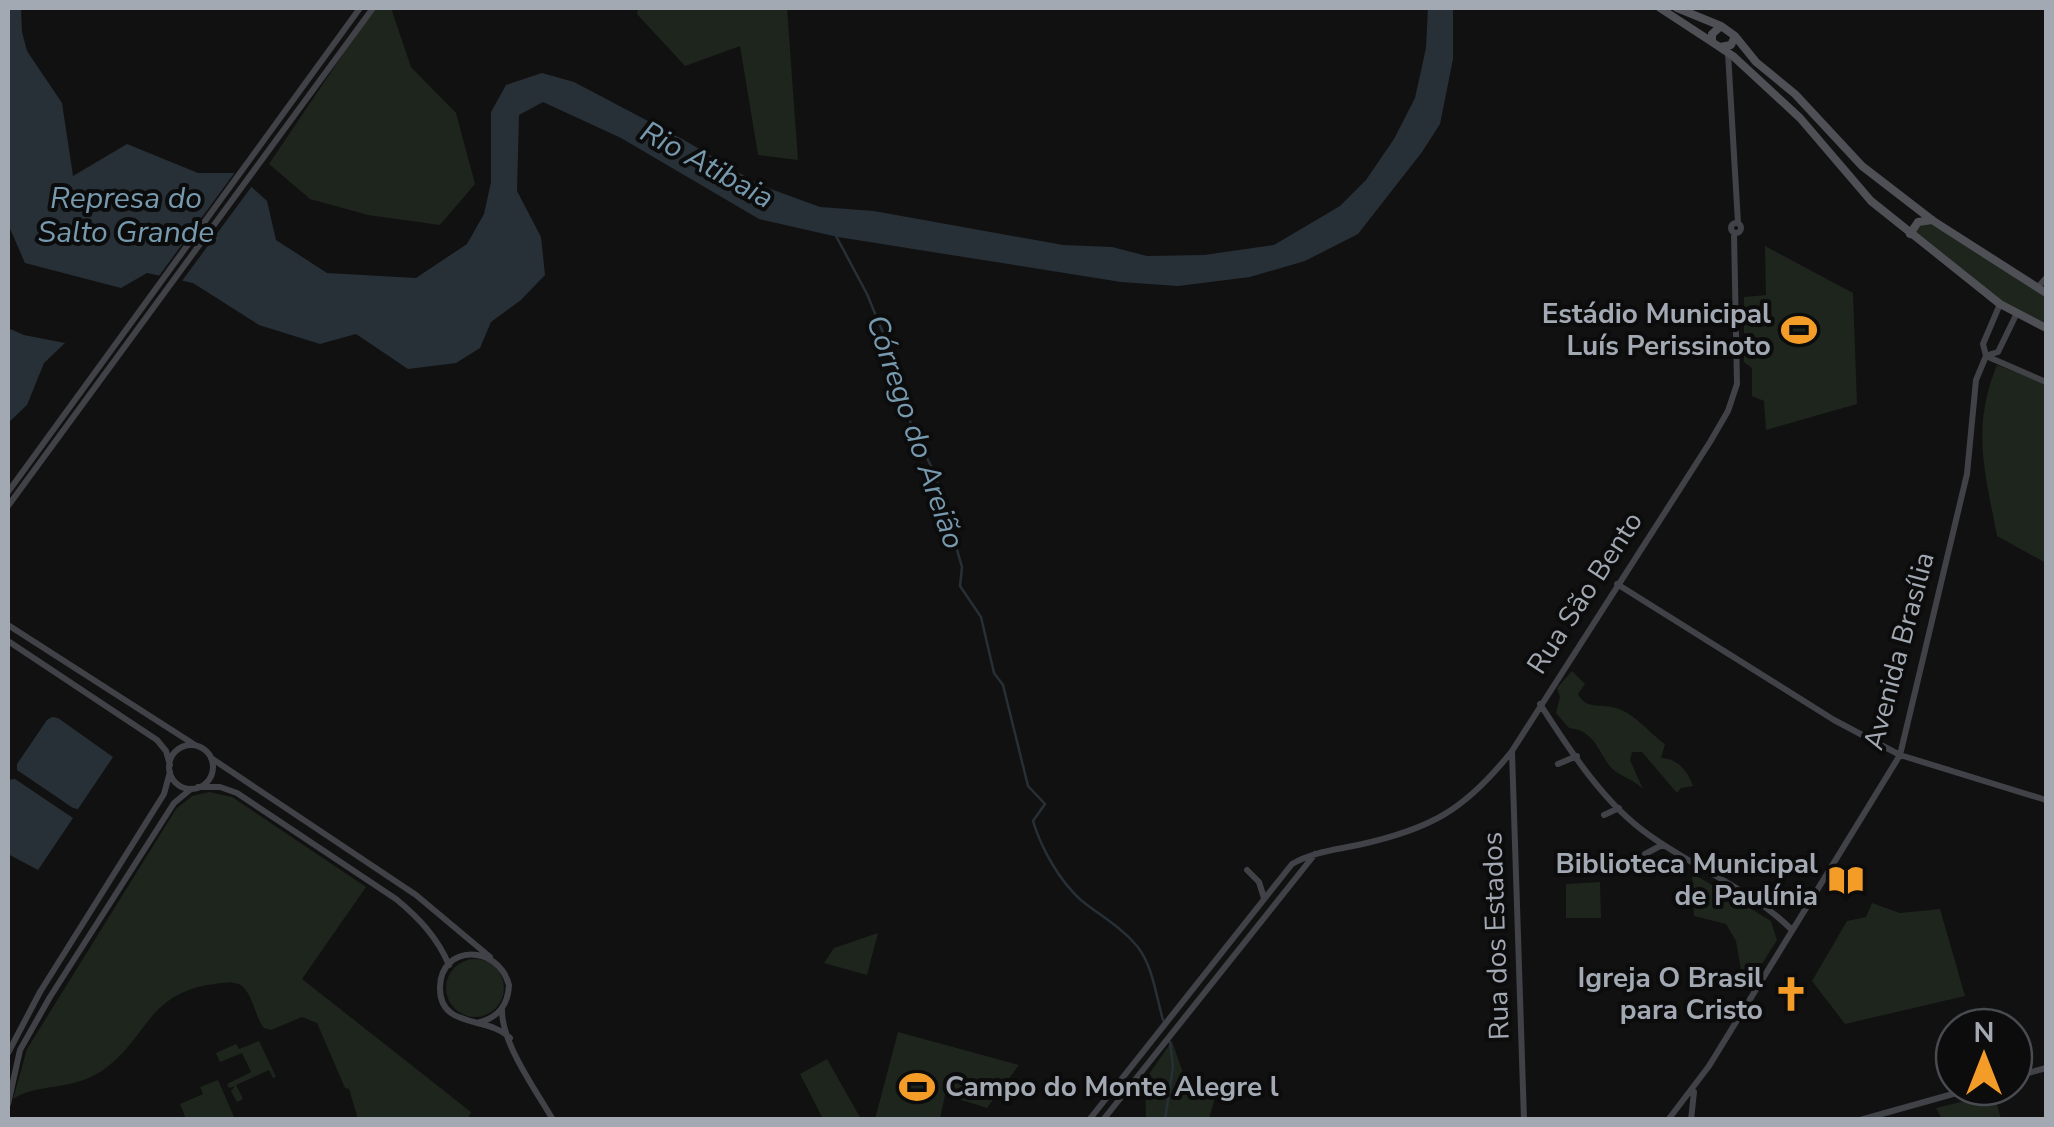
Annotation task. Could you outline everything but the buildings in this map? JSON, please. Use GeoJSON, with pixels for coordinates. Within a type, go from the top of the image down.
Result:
{"type":"FeatureCollection","features":[{"type":"Feature","properties":{"kind":"main road"},"geometry":{"type":"LineString","coordinates":[[8,492],[360,8]]}},
{"type":"Feature","properties":{"kind":"main road"},"geometry":{"type":"LineString","coordinates":[[8,506],[373,8]]}},
{"type":"Feature","properties":{"kind":"main road"},"geometry":{"type":"LineString","coordinates":[[1660,8],[1756,62],[1795,94],[1862,166],[1932,220],[2042,290],[2046,278]]}},
{"type":"Feature","properties":{"kind":"main road"},"geometry":{"type":"LineString","coordinates":[[1677,8],[1721,26]]}},
{"type":"Feature","properties":{"kind":"main road"},"geometry":{"type":"LineString","coordinates":[[1721,26],[1725,45]]}},
{"type":"Feature","properties":{"kind":"main road"},"geometry":{"type":"LineString","coordinates":[[1721,26],[1712,34],[1800,118],[1871,201],[2000,304],[2046,328]]}},
{"type":"Feature","properties":{"kind":"main road","name":"Rua São Bento"},"geometry":{"type":"LineString","coordinates":[[1264,899],[1292,864],[1316,853],[1384,838],[1440,818],[1472,797],[1494,774],[1710,442],[1734,398],[1738,349],[1736,212],[1725,45]]}},
{"type":"Feature","properties":{"kind":"main road"},"geometry":{"type":"LineString","coordinates":[[1910,234],[1918,222],[1932,220]]}},
{"type":"Feature","properties":{"kind":"main road","name":"Avenida Brasília"},"geometry":{"type":"LineString","coordinates":[[1668,1120],[1696,1086],[1900,755],[1972,452],[1976,380],[1986,356],[1982,344],[2000,304]]}},
{"type":"Feature","properties":{"kind":"main road","name":"Avenida Brasília"},"geometry":{"type":"LineString","coordinates":[[1986,356],[1998,352],[2016,314]]}},
{"type":"Feature","properties":{"kind":"main road"},"geometry":{"type":"LineString","coordinates":[[1986,356],[2046,382]]}},
{"type":"Feature","properties":{"kind":"main road"},"geometry":{"type":"LineString","coordinates":[[1941,534],[1950,546]]}},
{"type":"Feature","properties":{"kind":"main road"},"geometry":{"type":"LineString","coordinates":[[1617,584],[1834,720],[1900,755],[2046,800]]}},
{"type":"Feature","properties":{"kind":"main road"},"geometry":{"type":"LineString","coordinates":[[8,624],[416,895],[490,957],[506,973],[509,984],[502,1009],[496,1016],[477,1023]]}},
{"type":"Feature","properties":{"kind":"main road"},"geometry":{"type":"LineString","coordinates":[[8,641],[157,740],[166,751],[178,784],[220,787],[237,793],[396,899],[419,917],[449,965]]}},
{"type":"Feature","properties":{"kind":"main road"},"geometry":{"type":"LineString","coordinates":[[1540,704],[1577,756],[1644,832],[1732,882],[1791,929]]}},
{"type":"Feature","properties":{"kind":"main road"},"geometry":{"type":"LineString","coordinates":[[8,1053],[40,992],[164,794],[170,768],[181,748],[195,746]]}},
{"type":"Feature","properties":{"kind":"main road","name":"Rua dos Estados"},"geometry":{"type":"LineString","coordinates":[[1512,751],[1524,1120]]}},
{"type":"Feature","properties":{"kind":"main road"},"geometry":{"type":"LineString","coordinates":[[1558,764],[1577,756]]}},
{"type":"Feature","properties":{"kind":"main road"},"geometry":{"type":"LineString","coordinates":[[8,1104],[20,1050],[50,996],[174,802],[212,772],[212,758]]}},
{"type":"Feature","properties":{"kind":"main road"},"geometry":{"type":"LineString","coordinates":[[1494,774],[1505,773],[1514,781]]}},
{"type":"Feature","properties":{"kind":"main road"},"geometry":{"type":"LineString","coordinates":[[1604,815],[1620,808]]}},
{"type":"Feature","properties":{"kind":"main road"},"geometry":{"type":"LineString","coordinates":[[1645,854],[1662,844]]}},
{"type":"Feature","properties":{"kind":"main road"},"geometry":{"type":"LineString","coordinates":[[1103,1120],[1316,853]]}},
{"type":"Feature","properties":{"kind":"main road"},"geometry":{"type":"LineString","coordinates":[[1089,1120],[1264,899],[1259,882],[1247,870]]}},
{"type":"Feature","properties":{"kind":"main road"},"geometry":{"type":"LineString","coordinates":[[490,957],[475,953],[461,956],[449,965],[442,976],[443,1003],[463,1021],[498,1027],[510,1038]]}},
{"type":"Feature","properties":{"kind":"main road"},"geometry":{"type":"LineString","coordinates":[[1209,968],[1217,974]]}},
{"type":"Feature","properties":{"kind":"main road"},"geometry":{"type":"LineString","coordinates":[[502,1009],[510,1038],[552,1120]]}},
{"type":"Feature","properties":{"kind":"main road"},"geometry":{"type":"LineString","coordinates":[[1150,1044],[1158,1050]]}},
{"type":"Feature","properties":{"kind":"main road","name":"Avenida Brasília"},"geometry":{"type":"LineString","coordinates":[[1692,1120],[1696,1086]]}},
{"type":"Feature","properties":{"kind":"main road"},"geometry":{"type":"LineString","coordinates":[[1860,1120],[1934,1099]]}},
{"type":"Feature","properties":{"kind":"shaded area"},"geometry":{"type":"Polygon","coordinates":[[[374,8],[391,8],[411,67],[456,113],[475,184],[440,225],[368,215],[310,199],[269,164],[374,8]]]}},
{"type":"Feature","properties":{"kind":"shaded area"},"geometry":{"type":"Polygon","coordinates":[[[638,8],[787,8],[798,160],[758,155],[740,46],[685,66],[637,14],[638,8]]]}},
{"type":"Feature","properties":{"kind":"shaded area"},"geometry":{"type":"Polygon","coordinates":[[[1932,220],[2046,293],[2046,328],[2016,315],[1910,234],[1915,226],[1932,220]]]}},
{"type":"Feature","properties":{"kind":"shaded area","name":"Estádio Municipal Luís Perissinoto"},"geometry":{"type":"Polygon","coordinates":[[[1765,246],[1853,293],[1857,404],[1766,430],[1764,401],[1752,396],[1752,368],[1744,362],[1744,297],[1766,295],[1765,246]]]}},
{"type":"Feature","properties":{"kind":"shaded area"},"geometry":{"type":"Polygon","coordinates":[[[1997,365],[2046,384],[2046,563],[1997,536],[1982,430],[1997,365]]]}},
{"type":"Feature","properties":{"kind":"shaded area"},"geometry":{"type":"Polygon","coordinates":[[[1572,671],[1585,684],[1578,694],[1581,699],[1588,704],[1620,709],[1634,717],[1665,744],[1661,758],[1681,766],[1693,786],[1677,793],[1642,752],[1632,752],[1630,760],[1643,789],[1610,767],[1586,734],[1569,728],[1556,713],[1560,697],[1557,688],[1572,671]]]}},
{"type":"Feature","properties":{"kind":"shaded area"},"geometry":{"type":"Polygon","coordinates":[[[209,792],[232,797],[366,887],[302,979],[471,1112],[468,1119],[358,1119],[349,1089],[345,1088],[317,1023],[302,1017],[271,1030],[264,1028],[247,991],[229,982],[191,989],[174,997],[116,1060],[89,1078],[13,1099],[27,1049],[176,809],[192,796],[209,792]]]}},
{"type":"Feature","properties":{"kind":"shaded area"},"geometry":{"type":"Polygon","coordinates":[[[1692,873],[1771,921],[1777,940],[1755,975],[1742,976],[1736,941],[1726,924],[1694,916],[1692,873]]]}},
{"type":"Feature","properties":{"kind":"shaded area"},"geometry":{"type":"Polygon","coordinates":[[[1600,882],[1601,918],[1566,918],[1566,884],[1600,882]]]}},
{"type":"Feature","properties":{"kind":"shaded area"},"geometry":{"type":"Polygon","coordinates":[[[1872,903],[1900,913],[1940,909],[1965,996],[1845,1024],[1812,981],[1847,921],[1866,917],[1872,903]]]}},
{"type":"Feature","properties":{"kind":"shaded area"},"geometry":{"type":"Polygon","coordinates":[[[878,933],[867,975],[824,963],[834,948],[878,933]]]}},
{"type":"Feature","properties":{"kind":"shaded area"},"geometry":{"type":"Polygon","coordinates":[[[475,959],[496,967],[504,988],[496,1009],[475,1017],[454,1009],[446,988],[454,967],[475,959]]]}},
{"type":"Feature","properties":{"kind":"shaded area"},"geometry":{"type":"Polygon","coordinates":[[[898,1032],[1019,1065],[987,1108],[945,1095],[940,1119],[875,1119],[898,1032]]]}},
{"type":"Feature","properties":{"kind":"shaded area"},"geometry":{"type":"Polygon","coordinates":[[[259,1041],[276,1077],[269,1070],[236,1085],[243,1099],[237,1102],[231,1091],[235,1086],[229,1088],[227,1084],[251,1072],[242,1053],[220,1062],[216,1053],[236,1044],[239,1049],[259,1041]]]}},
{"type":"Feature","properties":{"kind":"shaded area"},"geometry":{"type":"Polygon","coordinates":[[[1172,1041],[1189,1091],[1215,1097],[1209,1119],[1146,1119],[1145,1080],[1172,1041]]]}},
{"type":"Feature","properties":{"kind":"shaded area"},"geometry":{"type":"Polygon","coordinates":[[[827,1059],[861,1119],[823,1119],[800,1074],[827,1059]]]}},
{"type":"Feature","properties":{"kind":"shaded area"},"geometry":{"type":"Polygon","coordinates":[[[218,1080],[235,1119],[186,1119],[180,1104],[203,1094],[200,1087],[218,1080]]]}},
{"type":"Feature","properties":{"kind":"shaded area"},"geometry":{"type":"Polygon","coordinates":[[[1998,1107],[2001,1119],[1942,1119],[1936,1108],[1998,1107]]]}},
{"type":"Feature","properties":{"kind":"water","name":"Represa do Salto Grande"},"geometry":{"type":"Polygon","coordinates":[[[8,8],[21,8],[27,51],[62,103],[73,176],[127,144],[198,173],[236,173],[267,201],[276,240],[327,273],[416,278],[467,244],[484,214],[491,182],[491,112],[506,85],[542,73],[574,82],[760,185],[820,207],[874,211],[1063,245],[1112,247],[1147,256],[1204,255],[1274,245],[1340,206],[1366,180],[1394,139],[1415,98],[1426,48],[1428,8],[1453,8],[1453,59],[1440,124],[1358,234],[1305,261],[1250,277],[1178,286],[1121,282],[838,237],[759,219],[621,138],[543,102],[519,115],[517,191],[541,237],[545,275],[521,300],[491,322],[480,348],[456,363],[408,369],[356,334],[320,344],[259,325],[193,283],[147,273],[121,288],[25,263],[8,224],[8,8]]]}},
{"type":"Feature","properties":{"kind":"water"},"geometry":{"type":"Polygon","coordinates":[[[8,328],[65,343],[44,363],[27,405],[8,423],[8,328]]]}},
{"type":"Feature","properties":{"kind":"water"},"geometry":{"type":"Polygon","coordinates":[[[52,717],[113,757],[78,809],[17,770],[17,764],[52,717]]]}},
{"type":"Feature","properties":{"kind":"water"},"geometry":{"type":"Polygon","coordinates":[[[15,779],[73,818],[38,870],[8,854],[8,780],[15,779]]]}},
{"type":"Feature","properties":{"kind":"pier"},"geometry":{"type":"Polygon","coordinates":[[[238,168],[255,182],[179,285],[156,280],[238,168]]]}},
{"type":"Feature","properties":{"kind":"waterway","name":"Córrego do Areião"},"geometry":{"type":"LineString","coordinates":[[835,234],[867,294],[893,357],[912,428],[935,474],[962,567],[960,586],[981,617],[1028,786],[1045,804],[1033,821],[1041,842],[1074,893],[1137,946],[1150,972],[1163,1020]]}},
{"type":"Feature","properties":{"kind":"waterway","name":"Córrego do Areião"},"geometry":{"type":"LineString","coordinates":[[1165,1120],[1173,1067],[1170,1042]]}},
{"type":"Feature","properties":{"kind":"place","name":"Estádio Municipal Luís Perissinoto"},"geometry":{"type":"Point","coordinates":[1799,330]}},
{"type":"Feature","properties":{"kind":"place","name":"Biblioteca Municipal de Paulínia"},"geometry":{"type":"Point","coordinates":[1846,880]}},
{"type":"Feature","properties":{"kind":"place","name":"Igreja O Brasil para Cristo"},"geometry":{"type":"Point","coordinates":[1791,994]}},
{"type":"Feature","properties":{"kind":"place","name":"Campo do Monte Alegre l"},"geometry":{"type":"Point","coordinates":[917,1087]}},
{"type":"Feature","properties":{"kind":"water label","name":"Rio Atibaia"},"geometry":{"type":"Point","coordinates":[707,165]}}]}
